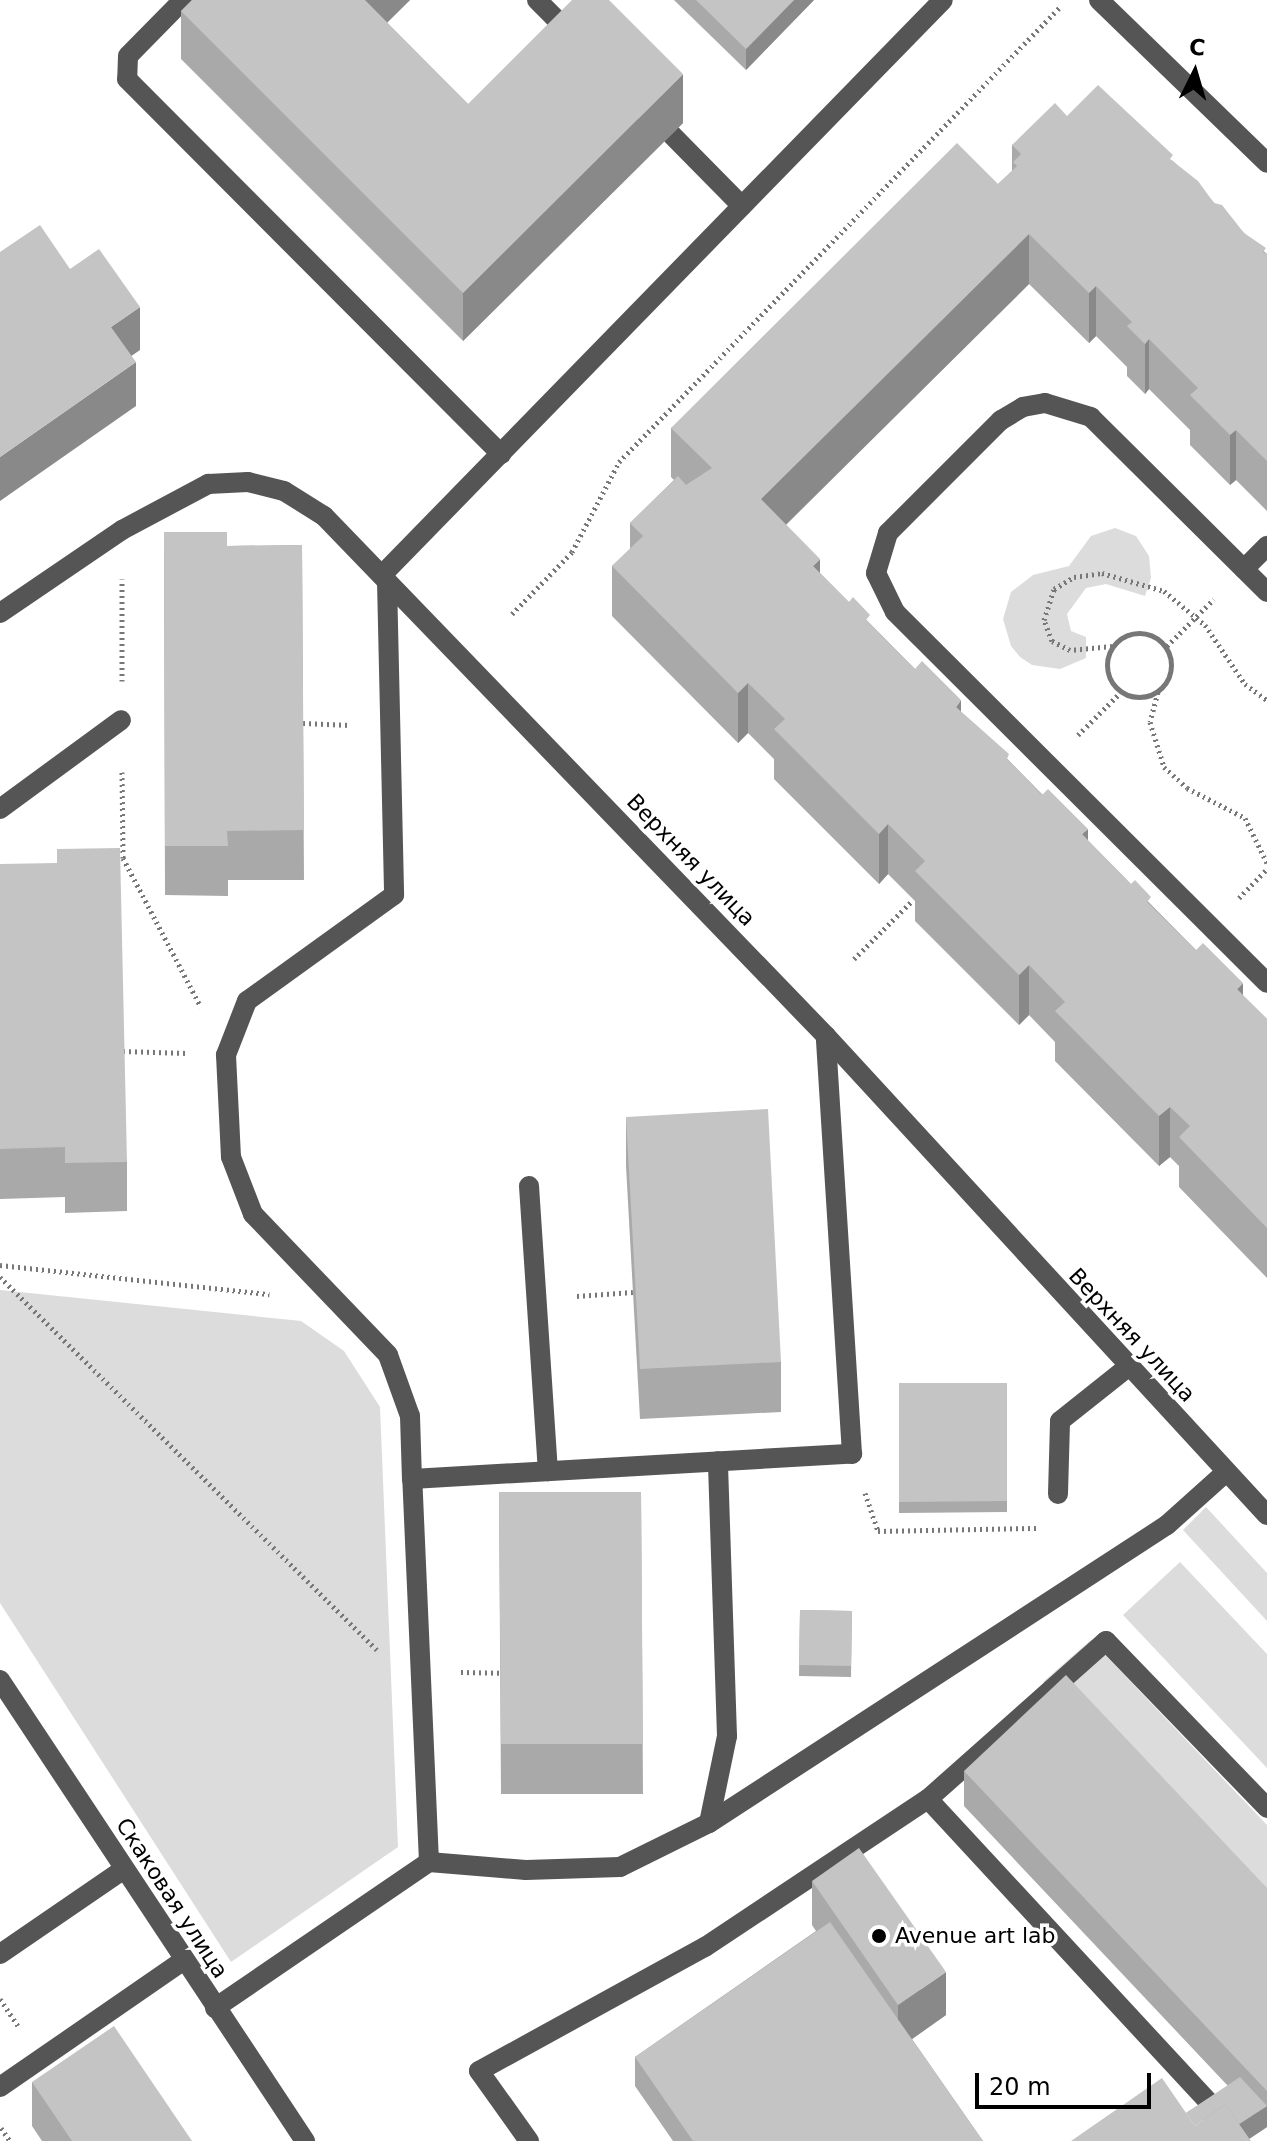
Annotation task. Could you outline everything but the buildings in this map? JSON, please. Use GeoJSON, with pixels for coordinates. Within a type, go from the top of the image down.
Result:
{"type":"FeatureCollection","features":[{"type":"Feature","properties":{"kind":"street"},"geometry":{"type":"LineString","coordinates":[[183,0],[128,56],[127,79],[501,454]]}},
{"type":"Feature","properties":{"kind":"street"},"geometry":{"type":"LineString","coordinates":[[537,0],[578,42]]}},
{"type":"Feature","properties":{"kind":"street"},"geometry":{"type":"LineString","coordinates":[[429,1862],[410,1416],[388,1355],[253,1214],[231,1157],[226,1055],[247,1001],[394,895],[384,578],[943,0]]}},
{"type":"Feature","properties":{"kind":"street"},"geometry":{"type":"LineString","coordinates":[[1099,0],[1267,163]]}},
{"type":"Feature","properties":{"kind":"street"},"geometry":{"type":"LineString","coordinates":[[671,134],[742,206]]}},
{"type":"Feature","properties":{"kind":"street"},"geometry":{"type":"LineString","coordinates":[[1267,592],[1091,417],[1045,403],[1023,407],[1001,420],[888,533],[876,573],[895,612],[1267,983]]}},
{"type":"Feature","properties":{"kind":"street","name":"Верхняя улица"},"geometry":{"type":"LineString","coordinates":[[0,613],[122,530],[208,484],[248,482],[284,491],[324,516],[826,1036],[1267,1515]]}},
{"type":"Feature","properties":{"kind":"street"},"geometry":{"type":"LineString","coordinates":[[1244,569],[1267,546]]}},
{"type":"Feature","properties":{"kind":"street"},"geometry":{"type":"LineString","coordinates":[[0,809],[121,720]]}},
{"type":"Feature","properties":{"kind":"street"},"geometry":{"type":"LineString","coordinates":[[412,1479],[852,1454],[826,1036]]}},
{"type":"Feature","properties":{"kind":"street"},"geometry":{"type":"LineString","coordinates":[[529,1186],[548,1471]]}},
{"type":"Feature","properties":{"kind":"street"},"geometry":{"type":"LineString","coordinates":[[1058,1494],[1060,1421],[1128,1367]]}},
{"type":"Feature","properties":{"kind":"street"},"geometry":{"type":"LineString","coordinates":[[709,1823],[727,1736],[718,1461]]}},
{"type":"Feature","properties":{"kind":"street"},"geometry":{"type":"LineString","coordinates":[[215,2008],[429,1862],[526,1870],[620,1867],[709,1823],[1167,1525],[1226,1472]]}},
{"type":"Feature","properties":{"kind":"street"},"geometry":{"type":"LineString","coordinates":[[529,2141],[479,2071],[705,1947],[928,1799],[1106,1641],[1267,1808]]}},
{"type":"Feature","properties":{"kind":"street","name":"Скаковая улица"},"geometry":{"type":"LineString","coordinates":[[0,1680],[305,2141]]}},
{"type":"Feature","properties":{"kind":"street"},"geometry":{"type":"LineString","coordinates":[[928,1799],[1219,2113]]}},
{"type":"Feature","properties":{"kind":"street"},"geometry":{"type":"LineString","coordinates":[[0,1954],[124,1869]]}},
{"type":"Feature","properties":{"kind":"street"},"geometry":{"type":"LineString","coordinates":[[0,2087],[184,1960]]}},
{"type":"Feature","properties":{"kind":"path"},"geometry":{"type":"LineString","coordinates":[[512,614],[572,552],[619,462],[1067,0]]}},
{"type":"Feature","properties":{"kind":"path"},"geometry":{"type":"LineString","coordinates":[[122,530],[123,858],[226,1055],[123,1051]]}},
{"type":"Feature","properties":{"kind":"path"},"geometry":{"type":"LineString","coordinates":[[1167,646],[1244,569]]}},
{"type":"Feature","properties":{"kind":"path"},"geometry":{"type":"LineString","coordinates":[[1267,700],[1245,684],[1196,616],[1164,591],[1122,575],[1087,574],[1054,589],[1045,606],[1052,641],[1083,651],[1112,646],[1133,632],[1146,632],[1167,646],[1172,671],[1158,692],[1150,722],[1164,767],[1187,788],[1245,818],[1267,863]]}},
{"type":"Feature","properties":{"kind":"path"},"geometry":{"type":"LineString","coordinates":[[1112,646],[1107,671],[1121,692],[1133,697],[1158,692]]}},
{"type":"Feature","properties":{"kind":"path"},"geometry":{"type":"LineString","coordinates":[[854,959],[913,900]]}},
{"type":"Feature","properties":{"kind":"path"},"geometry":{"type":"LineString","coordinates":[[0,1265],[337,1301]]}},
{"type":"Feature","properties":{"kind":"path"},"geometry":{"type":"LineString","coordinates":[[0,1277],[422,1695]]}},
{"type":"Feature","properties":{"kind":"path"},"geometry":{"type":"LineString","coordinates":[[536,1299],[633,1292]]}},
{"type":"Feature","properties":{"kind":"path"},"geometry":{"type":"LineString","coordinates":[[852,1454],[878,1531],[1045,1528]]}},
{"type":"Feature","properties":{"kind":"path"},"geometry":{"type":"LineString","coordinates":[[0,2127],[10,2141]]}},
{"type":"Feature","properties":{"kind":"shaded area"},"geometry":{"type":"Polygon","coordinates":[[[1115,528],[1136,536],[1149,556],[1151,578],[1145,596],[1106,584],[1086,588],[1067,614],[1071,631],[1086,637],[1086,658],[1060,669],[1032,665],[1020,657],[1011,646],[1003,619],[1011,592],[1033,575],[1069,566],[1091,536],[1115,528]]]}},
{"type":"Feature","properties":{"kind":"shaded area"},"geometry":{"type":"Polygon","coordinates":[[[0,1290],[301,1321],[344,1351],[380,1407],[398,1847],[231,1962],[0,1603],[0,1290]]]}},
{"type":"Feature","properties":{"kind":"shaded area"},"geometry":{"type":"Polygon","coordinates":[[[1206,1507],[1267,1573],[1267,1621],[1183,1530],[1206,1507]]]}},
{"type":"Feature","properties":{"kind":"shaded area"},"geometry":{"type":"Polygon","coordinates":[[[1180,1562],[1267,1654],[1267,1768],[1123,1615],[1180,1562]]]}},
{"type":"Feature","properties":{"kind":"shaded area"},"geometry":{"type":"Polygon","coordinates":[[[1091,1640],[1267,1825],[1267,1923],[1043,1682],[1091,1640]]]}},
{"type":"Feature","properties":{"kind":"place","name":"Avenue art lab"},"geometry":{"type":"Point","coordinates":[879,1936]}}]}
